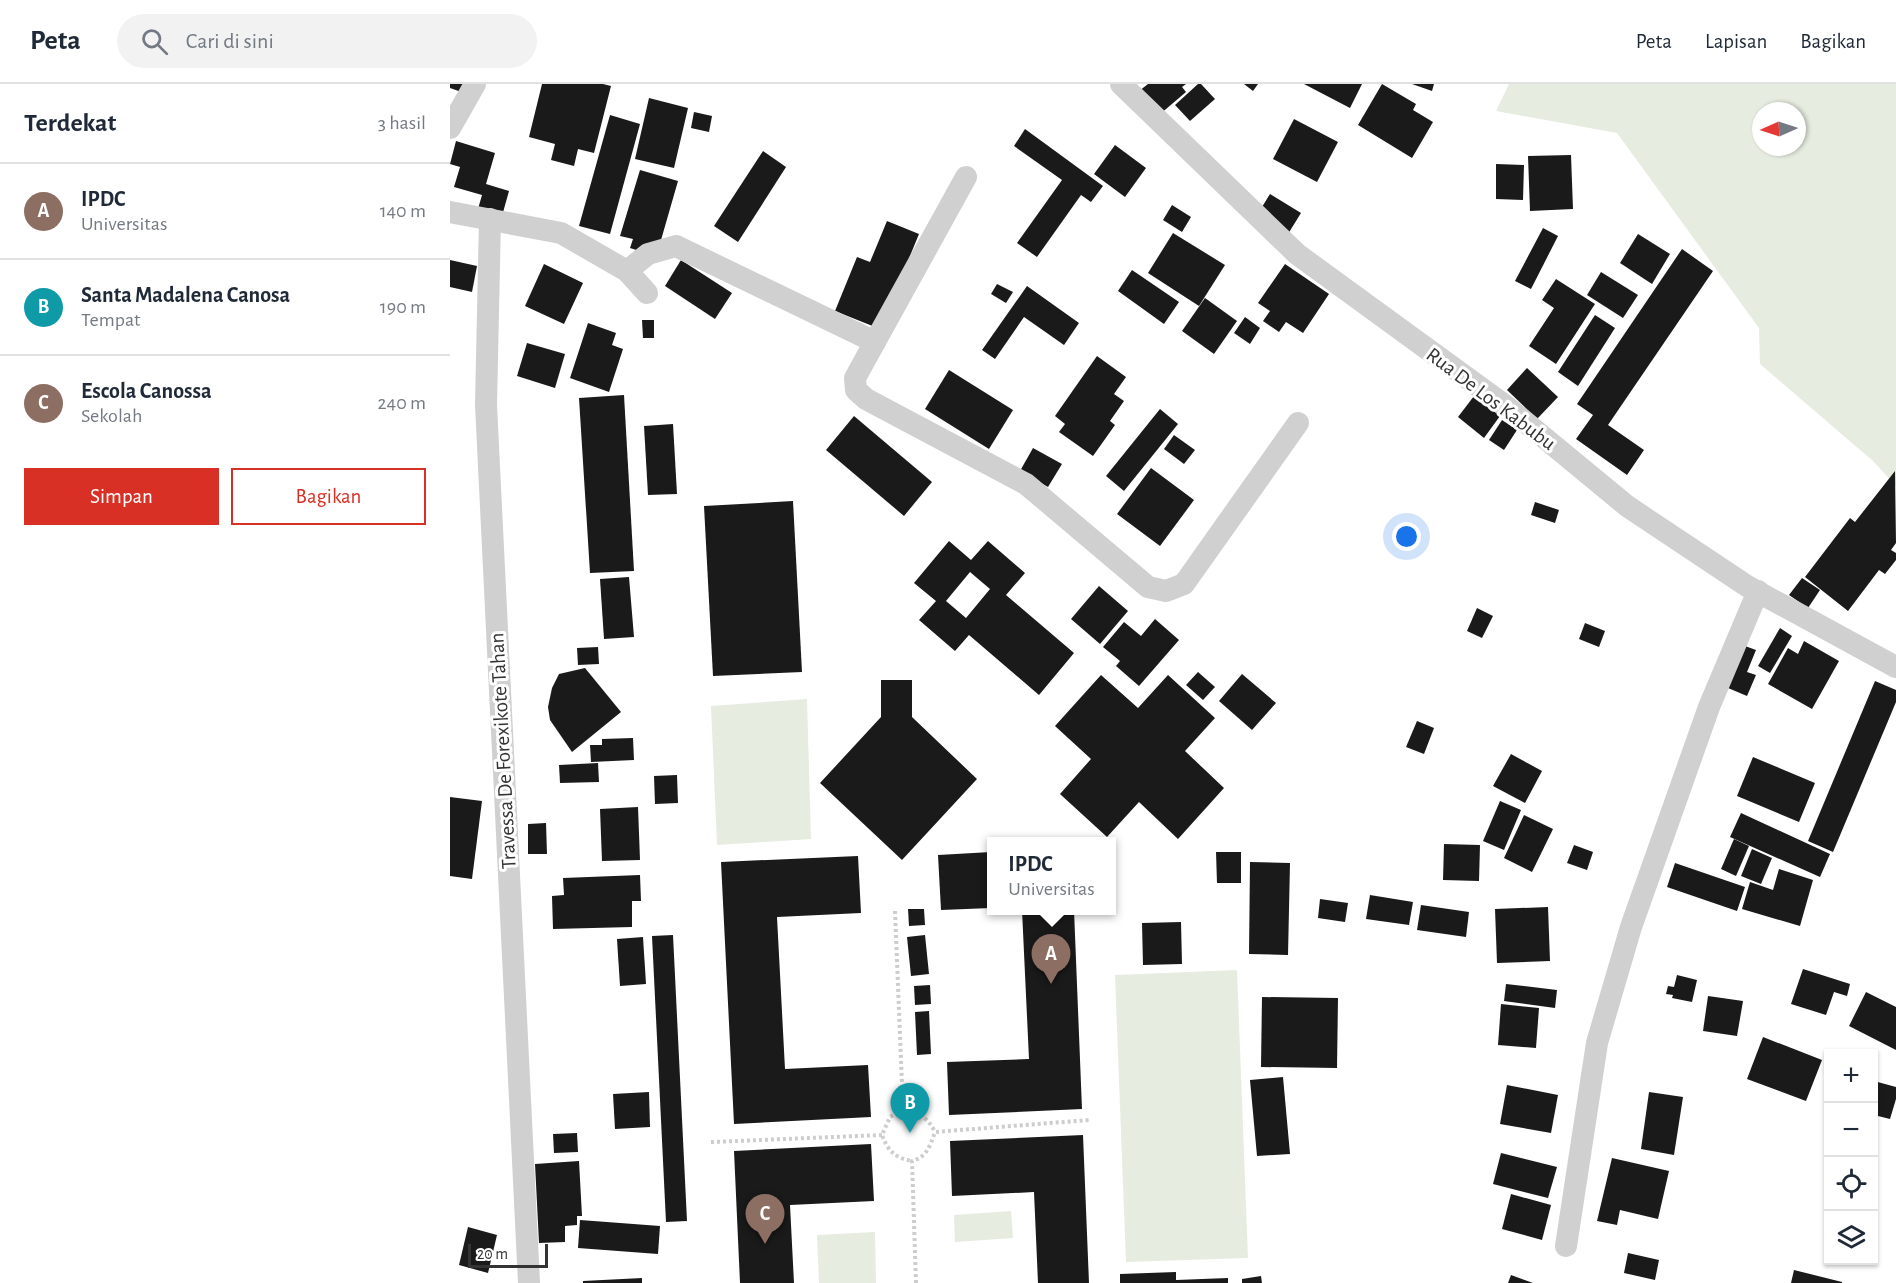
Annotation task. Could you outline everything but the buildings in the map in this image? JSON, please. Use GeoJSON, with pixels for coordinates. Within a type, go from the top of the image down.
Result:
{"type":"FeatureCollection","features":[{"type":"Feature","properties":{"kind":"street"},"geometry":{"type":"LineString","coordinates":[[450,128],[475,84]]}},
{"type":"Feature","properties":{"kind":"street","name":"Rua De Los Kabubu"},"geometry":{"type":"LineString","coordinates":[[1121,84],[1297,254],[1507,407],[1627,506],[1747,586],[1896,668]]}},
{"type":"Feature","properties":{"kind":"street"},"geometry":{"type":"LineString","coordinates":[[966,177],[855,378],[856,390],[866,399],[1026,484],[1148,587],[1166,591],[1184,584],[1298,423]]}},
{"type":"Feature","properties":{"kind":"street"},"geometry":{"type":"LineString","coordinates":[[450,212],[561,233],[627,271],[647,293]]}},
{"type":"Feature","properties":{"kind":"street","name":"Travessa De Forexikote Tahan"},"geometry":{"type":"LineString","coordinates":[[490,219],[486,405],[529,1283]]}},
{"type":"Feature","properties":{"kind":"street"},"geometry":{"type":"LineString","coordinates":[[627,271],[648,254],[676,246],[875,342]]}},
{"type":"Feature","properties":{"kind":"street"},"geometry":{"type":"LineString","coordinates":[[1566,1246],[1597,1043],[1630,927],[1709,706],[1758,591]]}},
{"type":"Feature","properties":{"kind":"path"},"geometry":{"type":"LineString","coordinates":[[895,911],[903,1109]]}},
{"type":"Feature","properties":{"kind":"path"},"geometry":{"type":"LineString","coordinates":[[882,1134],[890,1117],[903,1109],[915,1111],[930,1121],[936,1132]]}},
{"type":"Feature","properties":{"kind":"path"},"geometry":{"type":"LineString","coordinates":[[936,1132],[1089,1120]]}},
{"type":"Feature","properties":{"kind":"path"},"geometry":{"type":"LineString","coordinates":[[882,1134],[891,1152],[901,1159],[912,1161],[921,1158],[928,1150],[936,1132]]}},
{"type":"Feature","properties":{"kind":"path"},"geometry":{"type":"LineString","coordinates":[[711,1142],[882,1134]]}},
{"type":"Feature","properties":{"kind":"path"},"geometry":{"type":"LineString","coordinates":[[912,1161],[916,1283]]}},
{"type":"Feature","properties":{"kind":"shaded area"},"geometry":{"type":"Polygon","coordinates":[[[1509,84],[1896,84],[1896,486],[1873,461],[1760,364],[1759,328],[1617,133],[1496,111],[1509,84]]]}},
{"type":"Feature","properties":{"kind":"shaded area"},"geometry":{"type":"Polygon","coordinates":[[[807,699],[811,839],[717,845],[711,706],[807,699]]]}},
{"type":"Feature","properties":{"kind":"shaded area"},"geometry":{"type":"Polygon","coordinates":[[[1237,970],[1248,1258],[1126,1262],[1115,975],[1237,970]]]}},
{"type":"Feature","properties":{"kind":"shaded area"},"geometry":{"type":"Polygon","coordinates":[[[1011,1211],[1013,1238],[955,1242],[954,1215],[1011,1211]]]}},
{"type":"Feature","properties":{"kind":"shaded area"},"geometry":{"type":"Polygon","coordinates":[[[875,1232],[876,1283],[819,1283],[817,1235],[875,1232]]]}},
{"type":"Feature","properties":{"kind":"place","name":"IPDC"},"geometry":{"type":"Point","coordinates":[1051,984]}},
{"type":"Feature","properties":{"kind":"place","name":"Santa Madalena Canosa"},"geometry":{"type":"Point","coordinates":[910,1133]}},
{"type":"Feature","properties":{"kind":"place","name":"Escola Canossa"},"geometry":{"type":"Point","coordinates":[765,1244]}}]}
